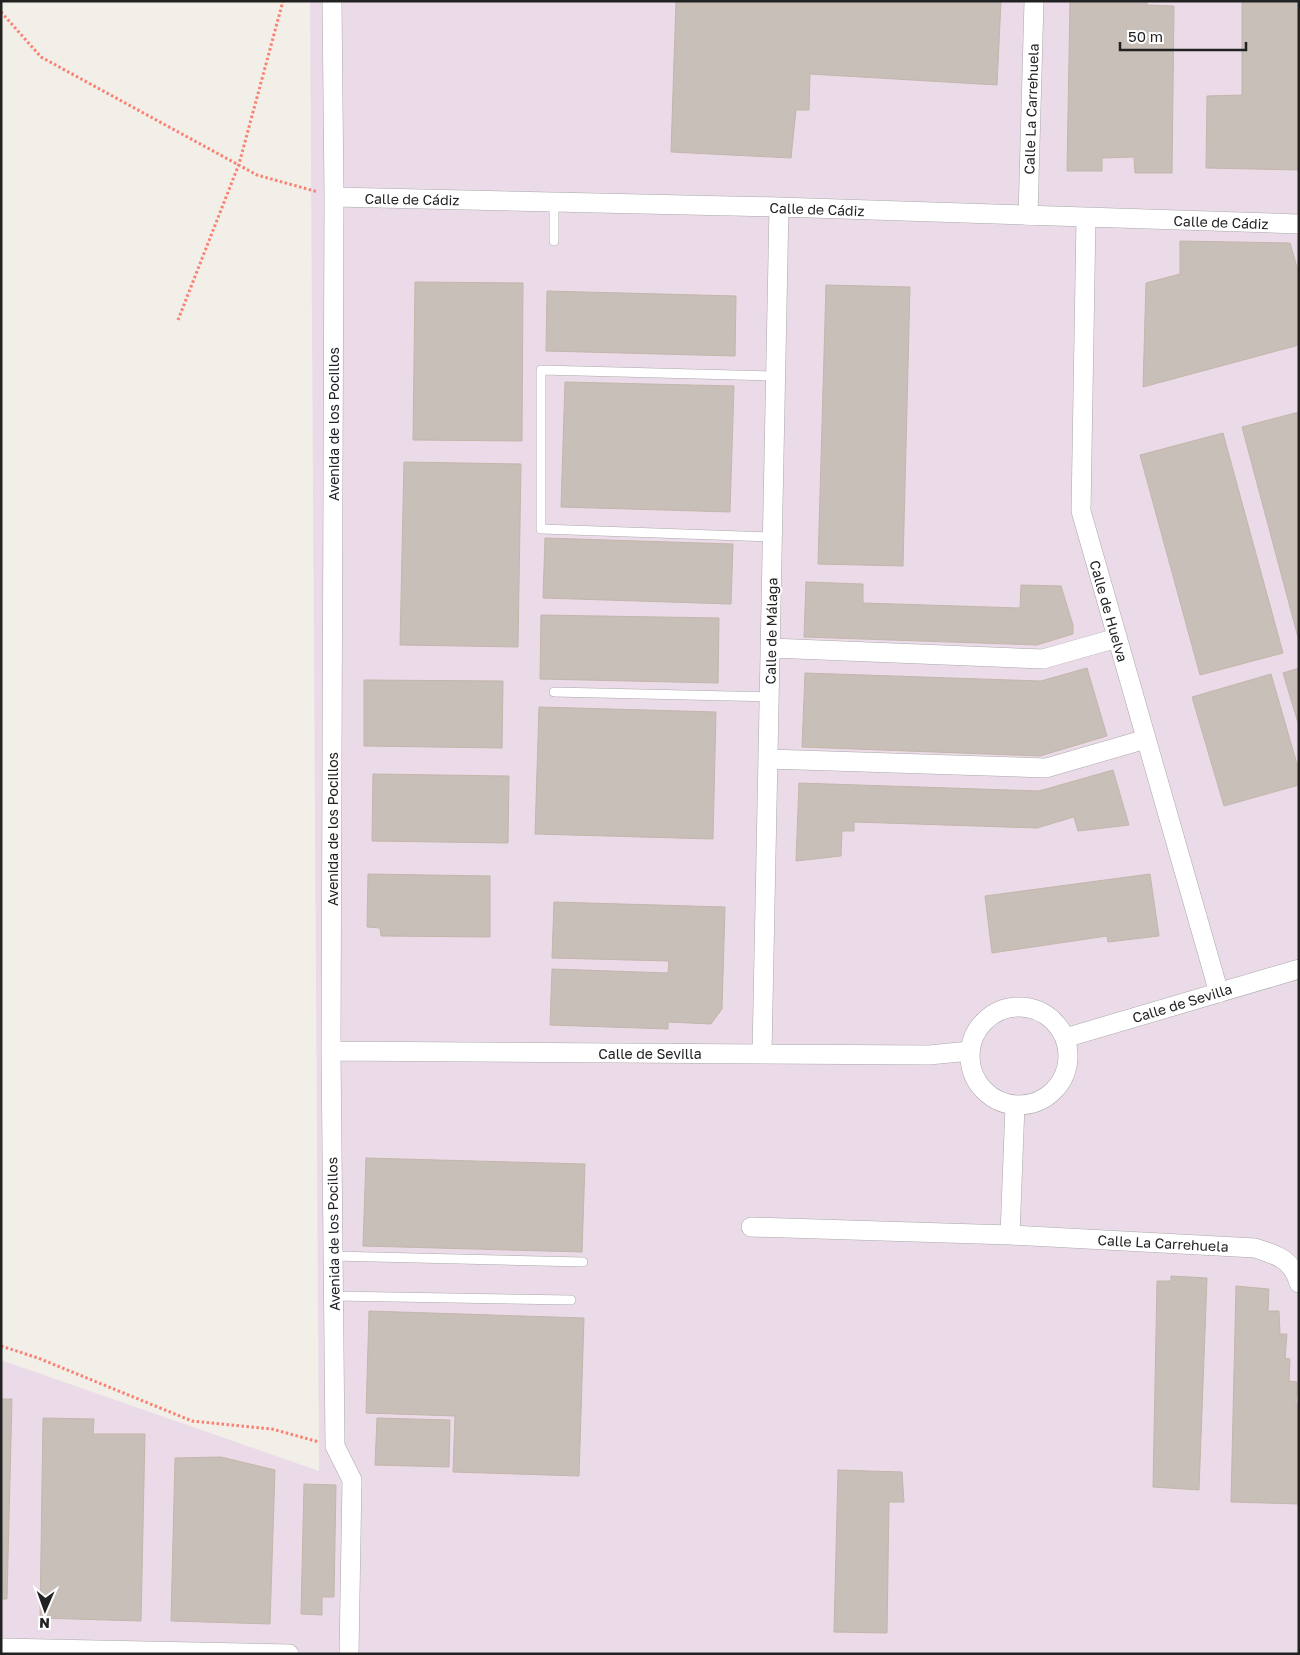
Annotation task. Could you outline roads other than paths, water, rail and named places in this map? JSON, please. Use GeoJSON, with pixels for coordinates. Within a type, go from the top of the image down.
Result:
{"type":"FeatureCollection","features":[{"type":"Feature","properties":{"kind":"street","name":"Avenida de los Pocillos"},"geometry":{"type":"LineString","coordinates":[[332,1],[334,197],[331,1051],[335,1446],[352,1480],[349,1654]]}},
{"type":"Feature","properties":{"kind":"street","name":"Calle La Carrehuela"},"geometry":{"type":"LineString","coordinates":[[1028,216],[1034,1]]}},
{"type":"Feature","properties":{"kind":"street","name":"Calle de Cádiz"},"geometry":{"type":"LineString","coordinates":[[334,197],[779,207],[1299,224]]}},
{"type":"Feature","properties":{"kind":"street","name":"Calle de Málaga"},"geometry":{"type":"LineString","coordinates":[[762,1054],[779,207]]}},
{"type":"Feature","properties":{"kind":"street","name":"Calle de Huelva"},"geometry":{"type":"LineString","coordinates":[[1086,218],[1081,511],[1219,993]]}},
{"type":"Feature","properties":{"kind":"street"},"geometry":{"type":"LineString","coordinates":[[771,648],[1043,659],[1117,638]]}},
{"type":"Feature","properties":{"kind":"street"},"geometry":{"type":"LineString","coordinates":[[768,759],[1046,768],[1146,739]]}},
{"type":"Feature","properties":{"kind":"street","name":"Calle de Sevilla"},"geometry":{"type":"LineString","coordinates":[[1065,1038],[1299,969]]}},
{"type":"Feature","properties":{"kind":"street"},"geometry":{"type":"LineString","coordinates":[[1012,1007],[1029,1008],[1044,1013],[1057,1024],[1065,1038],[1068,1060],[1062,1081],[1053,1092],[1041,1101],[1026,1105],[1015,1105],[997,1100],[985,1092],[975,1080],[970,1066],[970,1051],[974,1035],[983,1022],[996,1012],[1012,1007]]}},
{"type":"Feature","properties":{"kind":"street","name":"Calle de Sevilla"},"geometry":{"type":"LineString","coordinates":[[331,1051],[929,1055],[970,1051]]}},
{"type":"Feature","properties":{"kind":"street"},"geometry":{"type":"LineString","coordinates":[[1010,1235],[1015,1105]]}},
{"type":"Feature","properties":{"kind":"street","name":"Calle La Carrehuela"},"geometry":{"type":"LineString","coordinates":[[751,1227],[1010,1235],[1255,1248],[1281,1257],[1296,1271],[1299,1283]]}},
{"type":"Feature","properties":{"kind":"street"},"geometry":{"type":"LineString","coordinates":[[1,1648],[289,1654]]}},
{"type":"Feature","properties":{"kind":"lane"},"geometry":{"type":"LineString","coordinates":[[554,202],[554,241]]}},
{"type":"Feature","properties":{"kind":"lane"},"geometry":{"type":"LineString","coordinates":[[773,537],[541,529],[542,370],[776,376]]}},
{"type":"Feature","properties":{"kind":"lane"},"geometry":{"type":"LineString","coordinates":[[554,692],[770,697]]}},
{"type":"Feature","properties":{"kind":"lane"},"geometry":{"type":"LineString","coordinates":[[334,1256],[583,1262]]}},
{"type":"Feature","properties":{"kind":"lane"},"geometry":{"type":"LineString","coordinates":[[334,1296],[571,1300]]}}]}
